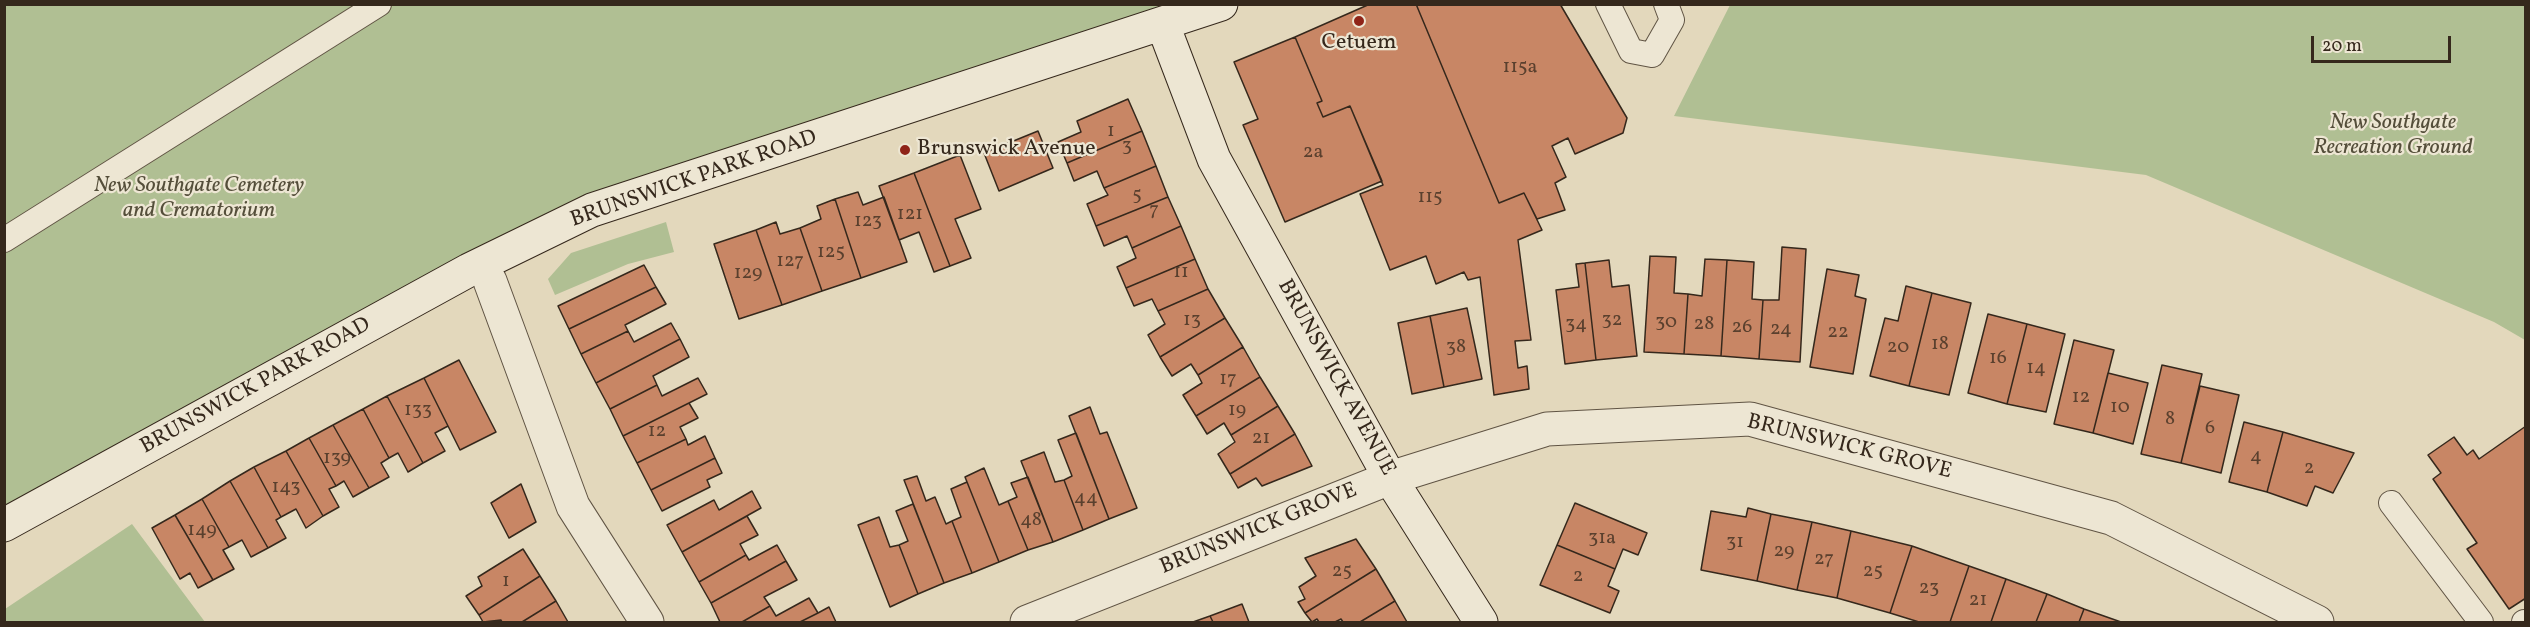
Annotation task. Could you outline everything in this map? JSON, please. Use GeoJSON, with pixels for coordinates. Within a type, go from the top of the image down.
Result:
{"type":"FeatureCollection","features":[{"type":"Feature","properties":{"kind":"street","name":"BRUNSWICK PARK ROAD"},"geometry":{"type":"LineString","coordinates":[[4,525],[469,270],[592,210],[1163,25],[1221,4]]}},
{"type":"Feature","properties":{"kind":"street","name":"BRUNSWICK AVENUE"},"geometry":{"type":"LineString","coordinates":[[1163,25],[1214,159],[1390,478],[1481,622]]}},
{"type":"Feature","properties":{"kind":"street"},"geometry":{"type":"LineString","coordinates":[[490,281],[573,506],[647,622]]}},
{"type":"Feature","properties":{"kind":"street","name":"BRUNSWICK GROVE"},"geometry":{"type":"LineString","coordinates":[[1027,622],[1390,478],[1547,429],[1750,419],[2111,518],[2317,622]]}},
{"type":"Feature","properties":{"kind":"lane"},"geometry":{"type":"LineString","coordinates":[[4,240],[379,4]]}},
{"type":"Feature","properties":{"kind":"lane"},"geometry":{"type":"LineString","coordinates":[[1608,4],[1631,51],[1652,55],[1672,20],[1666,4]]}},
{"type":"Feature","properties":{"kind":"lane"},"geometry":{"type":"LineString","coordinates":[[2391,503],[2481,622]]}},
{"type":"Feature","properties":{"kind":"green space","name":"New Southgate Cemetery and Crematorium"},"geometry":{"type":"Polygon","coordinates":[[[5,5],[1230,5],[595,210],[5,528],[5,5]]]}},
{"type":"Feature","properties":{"kind":"green space","name":"New Southgate Recreation Ground"},"geometry":{"type":"Polygon","coordinates":[[[1730,5],[2525,5],[2525,340],[2494,322],[2146,175],[1674,116],[1730,5]]]}},
{"type":"Feature","properties":{"kind":"green space"},"geometry":{"type":"Polygon","coordinates":[[[666,222],[674,252],[628,264],[555,295],[548,279],[571,253],[666,222]]]}},
{"type":"Feature","properties":{"kind":"green space"},"geometry":{"type":"Polygon","coordinates":[[[132,524],[205,622],[5,622],[5,609],[132,524]]]}},
{"type":"Feature","properties":{"kind":"building"},"geometry":{"type":"Polygon","coordinates":[[[1370,4],[1416,4],[1499,203],[1524,193],[1542,230],[1518,240],[1531,340],[1515,341],[1518,368],[1527,366],[1529,389],[1494,395],[1480,277],[1468,280],[1464,272],[1436,284],[1426,256],[1390,270],[1360,194],[1383,185],[1350,106],[1323,117],[1317,103],[1322,101],[1295,37],[1370,4]]]}},
{"type":"Feature","properties":{"kind":"building"},"geometry":{"type":"Polygon","coordinates":[[[1416,4],[1560,4],[1627,118],[1623,133],[1575,154],[1568,138],[1552,146],[1566,177],[1555,183],[1565,210],[1537,219],[1524,193],[1499,203],[1416,4]]]}},
{"type":"Feature","properties":{"kind":"building"},"geometry":{"type":"Polygon","coordinates":[[[1295,37],[1322,101],[1317,103],[1323,117],[1350,106],[1382,181],[1285,222],[1243,125],[1258,119],[1234,62],[1295,37]]]}},
{"type":"Feature","properties":{"kind":"building"},"geometry":{"type":"Polygon","coordinates":[[[1128,99],[1142,131],[1067,163],[1058,142],[1081,132],[1077,121],[1128,99]]]}},
{"type":"Feature","properties":{"kind":"building"},"geometry":{"type":"Polygon","coordinates":[[[1038,131],[1053,168],[999,191],[984,153],[1038,131]]]}},
{"type":"Feature","properties":{"kind":"building"},"geometry":{"type":"Polygon","coordinates":[[[1142,131],[1156,166],[1104,188],[1097,171],[1074,181],[1067,163],[1142,131]]]}},
{"type":"Feature","properties":{"kind":"building"},"geometry":{"type":"Polygon","coordinates":[[[960,155],[981,209],[955,219],[971,258],[950,266],[914,173],[960,155]]]}},
{"type":"Feature","properties":{"kind":"building"},"geometry":{"type":"Polygon","coordinates":[[[1156,166],[1168,197],[1096,226],[1087,204],[1108,195],[1104,188],[1156,166]]]}},
{"type":"Feature","properties":{"kind":"building"},"geometry":{"type":"Polygon","coordinates":[[[914,173],[950,266],[934,272],[919,232],[899,240],[879,186],[914,173]]]}},
{"type":"Feature","properties":{"kind":"building"},"geometry":{"type":"Polygon","coordinates":[[[858,192],[863,205],[884,197],[907,262],[861,278],[835,199],[858,192]]]}},
{"type":"Feature","properties":{"kind":"building"},"geometry":{"type":"Polygon","coordinates":[[[1168,197],[1181,226],[1132,248],[1127,236],[1104,246],[1096,226],[1168,197]]]}},
{"type":"Feature","properties":{"kind":"building"},"geometry":{"type":"Polygon","coordinates":[[[835,199],[861,278],[822,291],[800,228],[821,219],[817,206],[835,199]]]}},
{"type":"Feature","properties":{"kind":"building"},"geometry":{"type":"Polygon","coordinates":[[[776,222],[780,234],[800,228],[822,291],[782,305],[756,230],[776,222]]]}},
{"type":"Feature","properties":{"kind":"building"},"geometry":{"type":"Polygon","coordinates":[[[1181,226],[1195,259],[1126,288],[1117,267],[1136,258],[1132,248],[1181,226]]]}},
{"type":"Feature","properties":{"kind":"building"},"geometry":{"type":"Polygon","coordinates":[[[756,230],[782,305],[739,319],[714,244],[756,230]]]}},
{"type":"Feature","properties":{"kind":"building"},"geometry":{"type":"Polygon","coordinates":[[[1782,247],[1806,249],[1800,362],[1759,359],[1763,300],[1779,300],[1782,247]]]}},
{"type":"Feature","properties":{"kind":"building"},"geometry":{"type":"Polygon","coordinates":[[[1650,256],[1676,257],[1674,293],[1688,294],[1684,354],[1644,352],[1650,256]]]}},
{"type":"Feature","properties":{"kind":"building"},"geometry":{"type":"Polygon","coordinates":[[[1195,259],[1208,289],[1158,311],[1152,299],[1134,306],[1126,288],[1195,259]]]}},
{"type":"Feature","properties":{"kind":"building"},"geometry":{"type":"Polygon","coordinates":[[[1705,259],[1727,260],[1721,356],[1684,354],[1688,294],[1702,296],[1705,259]]]}},
{"type":"Feature","properties":{"kind":"building"},"geometry":{"type":"Polygon","coordinates":[[[1609,260],[1612,287],[1629,285],[1637,356],[1596,360],[1585,263],[1609,260]]]}},
{"type":"Feature","properties":{"kind":"building"},"geometry":{"type":"Polygon","coordinates":[[[1727,260],[1754,262],[1752,299],[1763,300],[1759,359],[1721,356],[1727,260]]]}},
{"type":"Feature","properties":{"kind":"building"},"geometry":{"type":"Polygon","coordinates":[[[1585,263],[1596,360],[1565,364],[1556,290],[1579,287],[1576,264],[1585,263]]]}},
{"type":"Feature","properties":{"kind":"building"},"geometry":{"type":"Polygon","coordinates":[[[644,265],[656,287],[569,329],[558,306],[644,265]]]}},
{"type":"Feature","properties":{"kind":"building"},"geometry":{"type":"Polygon","coordinates":[[[1827,269],[1859,275],[1855,296],[1866,299],[1853,374],[1810,367],[1827,269]]]}},
{"type":"Feature","properties":{"kind":"building"},"geometry":{"type":"Polygon","coordinates":[[[1906,286],[1932,293],[1909,386],[1870,376],[1885,318],[1898,321],[1906,286]]]}},
{"type":"Feature","properties":{"kind":"building"},"geometry":{"type":"Polygon","coordinates":[[[656,287],[666,304],[625,325],[628,331],[581,354],[569,329],[656,287]]]}},
{"type":"Feature","properties":{"kind":"building"},"geometry":{"type":"Polygon","coordinates":[[[1208,289],[1225,318],[1160,357],[1148,335],[1165,324],[1158,311],[1208,289]]]}},
{"type":"Feature","properties":{"kind":"building"},"geometry":{"type":"Polygon","coordinates":[[[1932,293],[1971,303],[1949,395],[1909,386],[1932,293]]]}},
{"type":"Feature","properties":{"kind":"building"},"geometry":{"type":"Polygon","coordinates":[[[1467,308],[1482,379],[1444,387],[1430,316],[1467,308]]]}},
{"type":"Feature","properties":{"kind":"building"},"geometry":{"type":"Polygon","coordinates":[[[1988,314],[2027,324],[2007,404],[1968,393],[1988,314]]]}},
{"type":"Feature","properties":{"kind":"building"},"geometry":{"type":"Polygon","coordinates":[[[1430,316],[1444,387],[1412,394],[1398,323],[1430,316]]]}},
{"type":"Feature","properties":{"kind":"building"},"geometry":{"type":"Polygon","coordinates":[[[1225,318],[1243,347],[1198,375],[1191,364],[1172,376],[1160,357],[1225,318]]]}},
{"type":"Feature","properties":{"kind":"building"},"geometry":{"type":"Polygon","coordinates":[[[671,323],[680,339],[596,383],[581,354],[628,331],[634,342],[671,323]]]}},
{"type":"Feature","properties":{"kind":"building"},"geometry":{"type":"Polygon","coordinates":[[[2027,324],[2065,334],[2046,412],[2007,404],[2027,324]]]}},
{"type":"Feature","properties":{"kind":"building"},"geometry":{"type":"Polygon","coordinates":[[[680,339],[689,357],[653,376],[657,385],[610,409],[596,383],[680,339]]]}},
{"type":"Feature","properties":{"kind":"building"},"geometry":{"type":"Polygon","coordinates":[[[2074,340],[2114,350],[2093,433],[2054,424],[2074,340]]]}},
{"type":"Feature","properties":{"kind":"building"},"geometry":{"type":"Polygon","coordinates":[[[1243,347],[1260,377],[1196,416],[1183,395],[1202,383],[1198,375],[1243,347]]]}},
{"type":"Feature","properties":{"kind":"building"},"geometry":{"type":"Polygon","coordinates":[[[459,360],[496,432],[460,450],[424,378],[459,360]]]}},
{"type":"Feature","properties":{"kind":"building"},"geometry":{"type":"Polygon","coordinates":[[[2162,365],[2202,374],[2181,463],[2141,454],[2162,365]]]}},
{"type":"Feature","properties":{"kind":"building"},"geometry":{"type":"Polygon","coordinates":[[[2108,373],[2148,383],[2133,444],[2093,433],[2108,373]]]}},
{"type":"Feature","properties":{"kind":"building"},"geometry":{"type":"Polygon","coordinates":[[[1260,377],[1278,406],[1231,435],[1224,423],[1207,434],[1196,416],[1260,377]]]}},
{"type":"Feature","properties":{"kind":"building"},"geometry":{"type":"Polygon","coordinates":[[[424,378],[448,426],[435,433],[445,451],[423,463],[387,396],[424,378]]]}},
{"type":"Feature","properties":{"kind":"building"},"geometry":{"type":"Polygon","coordinates":[[[698,378],[707,394],[623,436],[610,409],[657,385],[662,396],[698,378]]]}},
{"type":"Feature","properties":{"kind":"building"},"geometry":{"type":"Polygon","coordinates":[[[2200,386],[2239,395],[2221,473],[2181,463],[2200,386]]]}},
{"type":"Feature","properties":{"kind":"building"},"geometry":{"type":"Polygon","coordinates":[[[387,396],[423,463],[408,472],[398,453],[389,458],[363,409],[387,396]]]}},
{"type":"Feature","properties":{"kind":"building"},"geometry":{"type":"Polygon","coordinates":[[[689,403],[698,418],[680,427],[686,439],[637,463],[623,436],[689,403]]]}},
{"type":"Feature","properties":{"kind":"building"},"geometry":{"type":"Polygon","coordinates":[[[1278,406],[1295,434],[1230,474],[1218,454],[1235,442],[1231,435],[1278,406]]]}},
{"type":"Feature","properties":{"kind":"building"},"geometry":{"type":"Polygon","coordinates":[[[1090,407],[1100,434],[1107,432],[1137,508],[1109,519],[1069,416],[1090,407]]]}},
{"type":"Feature","properties":{"kind":"building"},"geometry":{"type":"Polygon","coordinates":[[[363,409],[389,458],[381,463],[389,477],[369,488],[333,425],[363,409]]]}},
{"type":"Feature","properties":{"kind":"building"},"geometry":{"type":"Polygon","coordinates":[[[2244,422],[2283,432],[2267,492],[2229,482],[2244,422]]]}},
{"type":"Feature","properties":{"kind":"building"},"geometry":{"type":"Polygon","coordinates":[[[333,425],[369,488],[353,497],[344,481],[336,486],[309,438],[333,425]]]}},
{"type":"Feature","properties":{"kind":"building"},"geometry":{"type":"Polygon","coordinates":[[[2526,426],[2526,598],[2509,609],[2467,549],[2477,543],[2433,479],[2441,473],[2428,455],[2454,437],[2467,455],[2473,450],[2479,459],[2526,426]]]}},
{"type":"Feature","properties":{"kind":"building"},"geometry":{"type":"Polygon","coordinates":[[[2283,432],[2354,453],[2333,493],[2315,486],[2307,506],[2267,492],[2283,432]]]}},
{"type":"Feature","properties":{"kind":"building"},"geometry":{"type":"Polygon","coordinates":[[[1076,433],[1109,519],[1083,530],[1064,480],[1072,476],[1058,440],[1076,433]]]}},
{"type":"Feature","properties":{"kind":"building"},"geometry":{"type":"Polygon","coordinates":[[[1295,434],[1312,466],[1262,486],[1256,478],[1238,488],[1230,474],[1295,434]]]}},
{"type":"Feature","properties":{"kind":"building"},"geometry":{"type":"Polygon","coordinates":[[[705,436],[715,458],[651,490],[637,463],[686,439],[688,445],[705,436]]]}},
{"type":"Feature","properties":{"kind":"building"},"geometry":{"type":"Polygon","coordinates":[[[309,438],[336,486],[329,489],[339,507],[323,516],[286,451],[309,438]]]}},
{"type":"Feature","properties":{"kind":"building"},"geometry":{"type":"Polygon","coordinates":[[[286,451],[323,516],[306,528],[296,509],[281,517],[254,467],[286,451]]]}},
{"type":"Feature","properties":{"kind":"building"},"geometry":{"type":"Polygon","coordinates":[[[1044,452],[1055,482],[1064,480],[1083,530],[1053,542],[1021,461],[1044,452]]]}},
{"type":"Feature","properties":{"kind":"building"},"geometry":{"type":"Polygon","coordinates":[[[715,458],[722,473],[707,480],[710,487],[662,511],[651,490],[715,458]]]}},
{"type":"Feature","properties":{"kind":"building"},"geometry":{"type":"Polygon","coordinates":[[[254,467],[281,517],[276,520],[286,538],[268,548],[230,481],[254,467]]]}},
{"type":"Feature","properties":{"kind":"building"},"geometry":{"type":"Polygon","coordinates":[[[984,468],[999,505],[1008,501],[1028,550],[999,562],[965,477],[984,468]]]}},
{"type":"Feature","properties":{"kind":"building"},"geometry":{"type":"Polygon","coordinates":[[[917,476],[926,501],[935,497],[946,524],[952,521],[972,573],[944,583],[904,480],[917,476]]]}},
{"type":"Feature","properties":{"kind":"building"},"geometry":{"type":"Polygon","coordinates":[[[1028,477],[1053,542],[1028,550],[1008,501],[1017,497],[1011,483],[1028,477]]]}},
{"type":"Feature","properties":{"kind":"building"},"geometry":{"type":"Polygon","coordinates":[[[230,481],[268,548],[251,557],[242,540],[229,547],[202,499],[230,481]]]}},
{"type":"Feature","properties":{"kind":"building"},"geometry":{"type":"Polygon","coordinates":[[[967,482],[999,562],[972,573],[952,521],[961,517],[951,489],[967,482]]]}},
{"type":"Feature","properties":{"kind":"building"},"geometry":{"type":"Polygon","coordinates":[[[521,484],[536,522],[509,538],[491,503],[521,484]]]}},
{"type":"Feature","properties":{"kind":"building"},"geometry":{"type":"Polygon","coordinates":[[[752,491],[761,508],[682,552],[667,525],[714,500],[719,510],[752,491]]]}},
{"type":"Feature","properties":{"kind":"building"},"geometry":{"type":"Polygon","coordinates":[[[202,499],[229,547],[223,550],[234,569],[213,580],[175,515],[202,499]]]}},
{"type":"Feature","properties":{"kind":"building"},"geometry":{"type":"Polygon","coordinates":[[[1575,503],[1647,533],[1638,555],[1623,549],[1615,569],[1557,545],[1575,503]]]}},
{"type":"Feature","properties":{"kind":"building"},"geometry":{"type":"Polygon","coordinates":[[[913,504],[944,583],[918,594],[899,545],[908,541],[896,511],[913,504]]]}},
{"type":"Feature","properties":{"kind":"building"},"geometry":{"type":"Polygon","coordinates":[[[1748,508],[1771,514],[1757,581],[1701,570],[1711,511],[1746,517],[1748,508]]]}},
{"type":"Feature","properties":{"kind":"building"},"geometry":{"type":"Polygon","coordinates":[[[1771,514],[1812,522],[1797,590],[1757,581],[1771,514]]]}},
{"type":"Feature","properties":{"kind":"building"},"geometry":{"type":"Polygon","coordinates":[[[175,515],[213,580],[198,588],[190,573],[180,579],[152,528],[175,515]]]}},
{"type":"Feature","properties":{"kind":"building"},"geometry":{"type":"Polygon","coordinates":[[[747,516],[758,535],[740,544],[746,555],[699,582],[682,552],[747,516]]]}},
{"type":"Feature","properties":{"kind":"building"},"geometry":{"type":"Polygon","coordinates":[[[879,517],[890,547],[899,545],[918,594],[890,607],[858,525],[879,517]]]}},
{"type":"Feature","properties":{"kind":"building"},"geometry":{"type":"Polygon","coordinates":[[[1812,522],[1851,531],[1837,598],[1797,590],[1812,522]]]}},
{"type":"Feature","properties":{"kind":"building"},"geometry":{"type":"Polygon","coordinates":[[[1851,531],[1912,546],[1890,613],[1837,598],[1851,531]]]}},
{"type":"Feature","properties":{"kind":"building"},"geometry":{"type":"Polygon","coordinates":[[[1356,539],[1376,569],[1305,613],[1298,602],[1305,599],[1299,587],[1316,576],[1305,558],[1356,539]]]}},
{"type":"Feature","properties":{"kind":"building"},"geometry":{"type":"Polygon","coordinates":[[[777,545],[786,561],[711,603],[699,582],[746,555],[749,560],[777,545]]]}},
{"type":"Feature","properties":{"kind":"building"},"geometry":{"type":"Polygon","coordinates":[[[1557,545],[1615,569],[1608,586],[1619,591],[1610,613],[1540,585],[1557,545]]]}},
{"type":"Feature","properties":{"kind":"building"},"geometry":{"type":"Polygon","coordinates":[[[1912,546],[1969,566],[1950,622],[1919,622],[1890,613],[1912,546]]]}},
{"type":"Feature","properties":{"kind":"building"},"geometry":{"type":"Polygon","coordinates":[[[523,549],[540,576],[479,615],[466,596],[482,586],[478,577],[523,549]]]}},
{"type":"Feature","properties":{"kind":"building"},"geometry":{"type":"Polygon","coordinates":[[[786,561],[797,580],[764,597],[770,606],[742,622],[720,622],[711,603],[786,561]]]}},
{"type":"Feature","properties":{"kind":"building"},"geometry":{"type":"Polygon","coordinates":[[[1969,566],[2006,579],[1991,622],[1950,622],[1969,566]]]}},
{"type":"Feature","properties":{"kind":"building"},"geometry":{"type":"Polygon","coordinates":[[[1376,569],[1395,601],[1360,622],[1343,622],[1341,619],[1335,622],[1319,622],[1317,619],[1312,622],[1305,613],[1376,569]]]}},
{"type":"Feature","properties":{"kind":"building"},"geometry":{"type":"Polygon","coordinates":[[[540,576],[556,601],[522,622],[502,622],[501,620],[483,622],[479,615],[540,576]]]}},
{"type":"Feature","properties":{"kind":"building"},"geometry":{"type":"Polygon","coordinates":[[[2006,579],[2047,594],[2036,622],[1991,622],[2006,579]]]}},
{"type":"Feature","properties":{"kind":"building"},"geometry":{"type":"Polygon","coordinates":[[[2047,594],[2084,609],[2079,622],[2036,622],[2047,594]]]}},
{"type":"Feature","properties":{"kind":"building"},"geometry":{"type":"Polygon","coordinates":[[[809,598],[818,613],[800,622],[742,622],[770,606],[776,616],[809,598]]]}},
{"type":"Feature","properties":{"kind":"building"},"geometry":{"type":"Polygon","coordinates":[[[556,601],[568,622],[522,622],[556,601]]]}},
{"type":"Feature","properties":{"kind":"building"},"geometry":{"type":"Polygon","coordinates":[[[1395,601],[1407,622],[1360,622],[1395,601]]]}},
{"type":"Feature","properties":{"kind":"building"},"geometry":{"type":"Polygon","coordinates":[[[1242,604],[1249,622],[1213,622],[1210,616],[1242,604]]]}},
{"type":"Feature","properties":{"kind":"building"},"geometry":{"type":"Polygon","coordinates":[[[829,607],[836,622],[800,622],[818,613],[829,607]]]}},
{"type":"Feature","properties":{"kind":"building"},"geometry":{"type":"Polygon","coordinates":[[[2084,609],[2121,622],[2079,622],[2084,609]]]}},
{"type":"Feature","properties":{"kind":"building"},"geometry":{"type":"Polygon","coordinates":[[[1210,616],[1213,622],[1193,622],[1210,616]]]}},
{"type":"Feature","properties":{"kind":"place","name":"Cetuem"},"geometry":{"type":"Point","coordinates":[1359,21]}},
{"type":"Feature","properties":{"kind":"place","name":"Brunswick Avenue"},"geometry":{"type":"Point","coordinates":[905,150]}}]}
